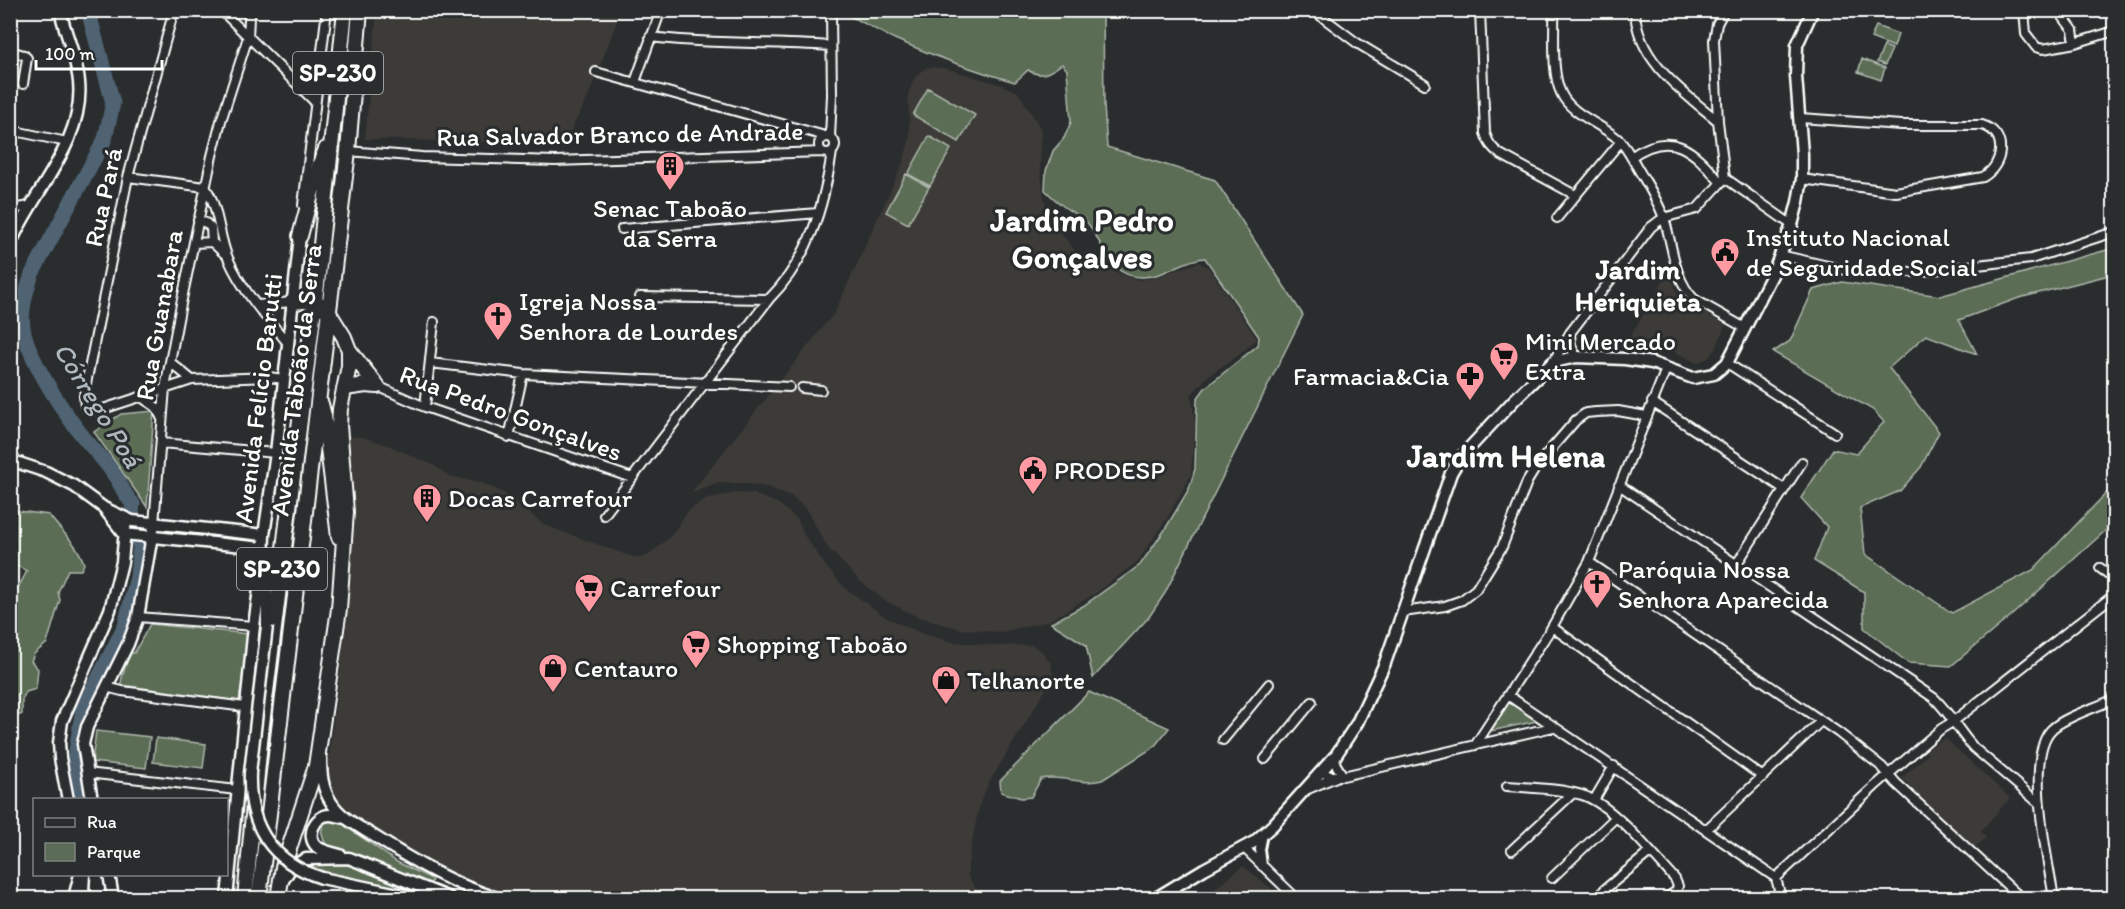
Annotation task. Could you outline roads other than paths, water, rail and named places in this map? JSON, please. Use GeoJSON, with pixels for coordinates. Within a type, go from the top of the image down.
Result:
{"type":"FeatureCollection","features":[{"type":"Feature","properties":{"kind":"highway","name":"Avenida Taboão da Serra"},"geometry":{"type":"LineString","coordinates":[[245,898],[261,732],[315,300],[345,10]]}},
{"type":"Feature","properties":{"kind":"highway","name":"Avenida Taboão da Serra"},"geometry":{"type":"LineString","coordinates":[[259,898],[348,151],[360,10]]}},
{"type":"Feature","properties":{"kind":"highway"},"geometry":{"type":"LineString","coordinates":[[300,236],[318,169],[332,136]]}},
{"type":"Feature","properties":{"kind":"highway"},"geometry":{"type":"LineString","coordinates":[[292,302],[315,300],[329,314],[344,337],[349,350],[377,386]]}},
{"type":"Feature","properties":{"kind":"highway"},"geometry":{"type":"LineString","coordinates":[[279,892],[283,867],[313,780],[322,732],[342,566],[346,512],[339,424],[349,366],[349,350]]}},
{"type":"Feature","properties":{"kind":"highway"},"geometry":{"type":"LineString","coordinates":[[345,388],[377,386]]}},
{"type":"Feature","properties":{"kind":"highway"},"geometry":{"type":"LineString","coordinates":[[318,395],[324,416],[342,566]]}},
{"type":"Feature","properties":{"kind":"highway"},"geometry":{"type":"LineString","coordinates":[[234,898],[249,857]]}},
{"type":"Feature","properties":{"kind":"main road"},"geometry":{"type":"LineString","coordinates":[[10,245],[16,223],[31,206],[67,141],[76,118],[79,83],[60,10]]}},
{"type":"Feature","properties":{"kind":"main road"},"geometry":{"type":"LineString","coordinates":[[1156,898],[1244,848],[1263,834],[1336,755],[1370,698],[1403,612],[1446,484],[1460,458],[1553,362],[1576,357],[1624,359],[1652,363],[1693,378],[1714,374],[1727,363],[1780,255],[1792,225],[1802,179],[1796,76],[1797,45],[1813,10]]}},
{"type":"Feature","properties":{"kind":"main road","name":"Avenida Felício Barutti"},"geometry":{"type":"LineString","coordinates":[[227,898],[245,707],[300,236]]}},
{"type":"Feature","properties":{"kind":"main road"},"geometry":{"type":"LineString","coordinates":[[10,460],[46,472],[74,486],[129,525],[218,543],[264,548]]}},
{"type":"Feature","properties":{"kind":"main road"},"geometry":{"type":"LineString","coordinates":[[68,798],[60,758],[59,743],[62,721],[110,610],[129,525]]}},
{"type":"Feature","properties":{"kind":"main road"},"geometry":{"type":"LineString","coordinates":[[151,529],[219,530],[264,535]]}},
{"type":"Feature","properties":{"kind":"main road"},"geometry":{"type":"LineString","coordinates":[[92,798],[83,744],[87,727],[128,644],[138,617],[151,529]]}},
{"type":"Feature","properties":{"kind":"main road"},"geometry":{"type":"LineString","coordinates":[[218,543],[223,537],[219,530]]}},
{"type":"Feature","properties":{"kind":"main road"},"geometry":{"type":"LineString","coordinates":[[231,544],[228,538],[232,532]]}},
{"type":"Feature","properties":{"kind":"main road"},"geometry":{"type":"LineString","coordinates":[[263,560],[267,579],[267,626],[249,795],[259,828],[275,850],[302,871],[322,878],[417,898]]}},
{"type":"Feature","properties":{"kind":"main road"},"geometry":{"type":"LineString","coordinates":[[322,732],[323,788],[332,804],[345,818],[444,877],[473,891],[496,898]]}},
{"type":"Feature","properties":{"kind":"main road"},"geometry":{"type":"LineString","coordinates":[[345,818],[331,814],[322,816],[315,823],[312,838],[319,848],[449,898]]}},
{"type":"Feature","properties":{"kind":"main road"},"geometry":{"type":"LineString","coordinates":[[279,892],[284,878],[296,862],[306,858],[349,858]]}},
{"type":"Feature","properties":{"kind":"main road"},"geometry":{"type":"LineString","coordinates":[[81,897],[82,876]]}},
{"type":"Feature","properties":{"kind":"main road"},"geometry":{"type":"LineString","coordinates":[[109,876],[113,898]]}},
{"type":"Feature","properties":{"kind":"street","name":"Rua Pará"},"geometry":{"type":"LineString","coordinates":[[141,397],[96,410],[86,406],[84,396],[128,177],[174,10]]}},
{"type":"Feature","properties":{"kind":"street"},"geometry":{"type":"LineString","coordinates":[[221,10],[315,102]]}},
{"type":"Feature","properties":{"kind":"street","name":"Rua Guanabara"},"geometry":{"type":"LineString","coordinates":[[151,529],[165,388],[170,362],[205,187],[221,121],[248,37],[252,10]]}},
{"type":"Feature","properties":{"kind":"street","name":"Avenida Felício Barutti"},"geometry":{"type":"LineString","coordinates":[[300,236],[327,10]]}},
{"type":"Feature","properties":{"kind":"street"},"geometry":{"type":"LineString","coordinates":[[635,82],[661,10]]}},
{"type":"Feature","properties":{"kind":"street"},"geometry":{"type":"LineString","coordinates":[[1314,10],[1357,43],[1425,84]]}},
{"type":"Feature","properties":{"kind":"street"},"geometry":{"type":"LineString","coordinates":[[1480,10],[1487,141],[1500,154],[1575,195]]}},
{"type":"Feature","properties":{"kind":"street"},"geometry":{"type":"LineString","coordinates":[[1554,10],[1557,81],[1560,92],[1573,108],[1621,141],[1664,218],[1680,277],[1688,293],[1694,299],[1745,328]]}},
{"type":"Feature","properties":{"kind":"street"},"geometry":{"type":"LineString","coordinates":[[1635,10],[1639,31],[1660,69],[1676,87],[1718,121]]}},
{"type":"Feature","properties":{"kind":"street"},"geometry":{"type":"LineString","coordinates":[[1553,362],[1570,333],[1651,227],[1664,218],[1696,209],[1722,180],[1714,40],[1717,24],[1724,10]]}},
{"type":"Feature","properties":{"kind":"street"},"geometry":{"type":"LineString","coordinates":[[2024,10],[2026,34],[2036,47],[2043,49],[2075,43],[2115,29]]}},
{"type":"Feature","properties":{"kind":"street"},"geometry":{"type":"LineString","coordinates":[[2058,10],[2070,25],[2075,43]]}},
{"type":"Feature","properties":{"kind":"street"},"geometry":{"type":"LineString","coordinates":[[831,13],[832,95],[827,136],[819,143],[822,152],[832,152]]}},
{"type":"Feature","properties":{"kind":"street"},"geometry":{"type":"LineString","coordinates":[[650,37],[698,42],[830,46]]}},
{"type":"Feature","properties":{"kind":"street"},"geometry":{"type":"LineString","coordinates":[[10,51],[27,58],[23,84]]}},
{"type":"Feature","properties":{"kind":"street"},"geometry":{"type":"LineString","coordinates":[[596,72],[827,136],[835,142],[818,213],[800,259],[790,276],[769,299],[604,515]]}},
{"type":"Feature","properties":{"kind":"street"},"geometry":{"type":"LineString","coordinates":[[1800,118],[1900,125],[1982,125],[1994,130],[1998,135],[1999,160],[1994,171],[1983,177],[1909,191],[1883,191],[1802,179]]}},
{"type":"Feature","properties":{"kind":"street"},"geometry":{"type":"LineString","coordinates":[[10,130],[67,141]]}},
{"type":"Feature","properties":{"kind":"street"},"geometry":{"type":"LineString","coordinates":[[1557,218],[1621,141]]}},
{"type":"Feature","properties":{"kind":"street"},"geometry":{"type":"LineString","coordinates":[[1631,157],[1643,148],[1662,142],[1683,147],[1695,154],[1722,180],[1792,225]]}},
{"type":"Feature","properties":{"kind":"street","name":"Rua Salvador Branco de Andrade"},"geometry":{"type":"LineString","coordinates":[[348,151],[422,157],[555,161],[822,152]]}},
{"type":"Feature","properties":{"kind":"street"},"geometry":{"type":"LineString","coordinates":[[128,177],[205,187],[213,198],[215,227],[212,242]]}},
{"type":"Feature","properties":{"kind":"street"},"geometry":{"type":"LineString","coordinates":[[10,209],[31,206]]}},
{"type":"Feature","properties":{"kind":"street"},"geometry":{"type":"LineString","coordinates":[[622,229],[818,213]]}},
{"type":"Feature","properties":{"kind":"street"},"geometry":{"type":"LineString","coordinates":[[198,220],[215,227],[232,267],[288,343]]}},
{"type":"Feature","properties":{"kind":"street"},"geometry":{"type":"LineString","coordinates":[[1780,255],[1850,271],[1914,272],[2031,259],[2115,232]]}},
{"type":"Feature","properties":{"kind":"street"},"geometry":{"type":"LineString","coordinates":[[194,243],[212,242],[227,256]]}},
{"type":"Feature","properties":{"kind":"street"},"geometry":{"type":"LineString","coordinates":[[640,297],[769,299]]}},
{"type":"Feature","properties":{"kind":"street"},"geometry":{"type":"LineString","coordinates":[[258,305],[292,302]]}},
{"type":"Feature","properties":{"kind":"street"},"geometry":{"type":"LineString","coordinates":[[425,407],[434,322]]}},
{"type":"Feature","properties":{"kind":"street"},"geometry":{"type":"LineString","coordinates":[[1570,333],[1571,345],[1576,357]]}},
{"type":"Feature","properties":{"kind":"street"},"geometry":{"type":"LineString","coordinates":[[170,362],[192,380]]}},
{"type":"Feature","properties":{"kind":"street"},"geometry":{"type":"LineString","coordinates":[[430,363],[523,374],[789,387]]}},
{"type":"Feature","properties":{"kind":"street"},"geometry":{"type":"LineString","coordinates":[[1727,363],[1834,433]]}},
{"type":"Feature","properties":{"kind":"street"},"geometry":{"type":"LineString","coordinates":[[1476,744],[1552,627],[1589,562],[1666,369]]}},
{"type":"Feature","properties":{"kind":"street"},"geometry":{"type":"LineString","coordinates":[[509,437],[523,374]]}},
{"type":"Feature","properties":{"kind":"street"},"geometry":{"type":"LineString","coordinates":[[141,397],[192,380],[268,377],[284,379]]}},
{"type":"Feature","properties":{"kind":"street","name":"Rua Pedro Gonçalves"},"geometry":{"type":"LineString","coordinates":[[377,386],[425,407],[632,478]]}},
{"type":"Feature","properties":{"kind":"street"},"geometry":{"type":"LineString","coordinates":[[802,388],[821,390]]}},
{"type":"Feature","properties":{"kind":"street"},"geometry":{"type":"LineString","coordinates":[[141,397],[153,404],[162,418]]}},
{"type":"Feature","properties":{"kind":"street"},"geometry":{"type":"LineString","coordinates":[[1652,402],[1784,489]]}},
{"type":"Feature","properties":{"kind":"street"},"geometry":{"type":"LineString","coordinates":[[1403,612],[1445,606],[1462,600],[1476,589],[1502,546],[1527,482],[1538,464],[1576,420],[1586,413],[1596,412],[1618,411],[1647,416]]}},
{"type":"Feature","properties":{"kind":"street"},"geometry":{"type":"LineString","coordinates":[[161,443],[276,453]]}},
{"type":"Feature","properties":{"kind":"street"},"geometry":{"type":"LineString","coordinates":[[1736,565],[1802,462]]}},
{"type":"Feature","properties":{"kind":"street"},"geometry":{"type":"LineString","coordinates":[[1619,485],[1934,698],[1945,708],[1974,748],[2040,804]]}},
{"type":"Feature","properties":{"kind":"street"},"geometry":{"type":"LineString","coordinates":[[1589,562],[1821,721],[1882,766],[2020,898]]}},
{"type":"Feature","properties":{"kind":"street"},"geometry":{"type":"LineString","coordinates":[[2100,568],[2115,578]]}},
{"type":"Feature","properties":{"kind":"street"},"geometry":{"type":"LineString","coordinates":[[1776,878],[1888,774],[1941,729],[2115,595]]}},
{"type":"Feature","properties":{"kind":"street"},"geometry":{"type":"LineString","coordinates":[[138,617],[254,626]]}},
{"type":"Feature","properties":{"kind":"street"},"geometry":{"type":"LineString","coordinates":[[1552,627],[1763,777]]}},
{"type":"Feature","properties":{"kind":"street"},"geometry":{"type":"LineString","coordinates":[[1223,740],[1269,684]]}},
{"type":"Feature","properties":{"kind":"street"},"geometry":{"type":"LineString","coordinates":[[106,687],[122,692],[245,707]]}},
{"type":"Feature","properties":{"kind":"street"},"geometry":{"type":"LineString","coordinates":[[1509,696],[1776,878],[1781,894],[1786,898]]}},
{"type":"Feature","properties":{"kind":"street"},"geometry":{"type":"LineString","coordinates":[[2054,898],[2040,804],[2039,754],[2044,738],[2053,728],[2115,699]]}},
{"type":"Feature","properties":{"kind":"street"},"geometry":{"type":"LineString","coordinates":[[1265,759],[1312,702]]}},
{"type":"Feature","properties":{"kind":"street"},"geometry":{"type":"LineString","coordinates":[[1706,830],[1821,721]]}},
{"type":"Feature","properties":{"kind":"street"},"geometry":{"type":"LineString","coordinates":[[1304,791],[1340,776],[1553,727]]}},
{"type":"Feature","properties":{"kind":"street"},"geometry":{"type":"LineString","coordinates":[[1336,755],[1335,763],[1340,776]]}},
{"type":"Feature","properties":{"kind":"street"},"geometry":{"type":"LineString","coordinates":[[1594,800],[1614,766]]}},
{"type":"Feature","properties":{"kind":"street"},"geometry":{"type":"LineString","coordinates":[[1322,772],[1340,776]]}},
{"type":"Feature","properties":{"kind":"street"},"geometry":{"type":"LineString","coordinates":[[87,773],[237,790]]}},
{"type":"Feature","properties":{"kind":"street"},"geometry":{"type":"LineString","coordinates":[[1507,786],[1573,793],[1594,800],[1616,817],[1675,879],[1678,886],[1676,891],[1667,898]]}},
{"type":"Feature","properties":{"kind":"street"},"geometry":{"type":"LineString","coordinates":[[1512,850],[1573,793]]}},
{"type":"Feature","properties":{"kind":"street"},"geometry":{"type":"LineString","coordinates":[[1552,878],[1616,817]]}},
{"type":"Feature","properties":{"kind":"street"},"geometry":{"type":"LineString","coordinates":[[1263,834],[1260,849],[1263,868]]}},
{"type":"Feature","properties":{"kind":"street"},"geometry":{"type":"LineString","coordinates":[[1244,848],[1296,898]]}},
{"type":"Feature","properties":{"kind":"street"},"geometry":{"type":"LineString","coordinates":[[1604,891],[1650,852]]}},
{"type":"Feature","properties":{"kind":"waterway","name":"Córrego Poá"},"geometry":{"type":"LineString","coordinates":[[82,798],[75,757],[83,709],[125,625],[137,577],[140,548],[132,512],[133,504],[116,477],[56,399],[33,358],[24,333],[22,318],[32,274],[105,139],[113,103],[88,10]]}},
{"type":"Feature","properties":{"kind":"place","name":"Senac Taboão da Serra"},"geometry":{"type":"Point","coordinates":[670,192]}},
{"type":"Feature","properties":{"kind":"place","name":"Instituto Nacional de Seguridade Social"},"geometry":{"type":"Point","coordinates":[1725,278]}},
{"type":"Feature","properties":{"kind":"place","name":"Igreja Nossa Senhora de Lourdes"},"geometry":{"type":"Point","coordinates":[498,342]}},
{"type":"Feature","properties":{"kind":"place","name":"Mini Mercado Extra"},"geometry":{"type":"Point","coordinates":[1504,382]}},
{"type":"Feature","properties":{"kind":"place","name":"Farmacia&Cia"},"geometry":{"type":"Point","coordinates":[1470,402]}},
{"type":"Feature","properties":{"kind":"place","name":"PRODESP"},"geometry":{"type":"Point","coordinates":[1033,496]}},
{"type":"Feature","properties":{"kind":"place","name":"Docas Carrefour"},"geometry":{"type":"Point","coordinates":[427,524]}},
{"type":"Feature","properties":{"kind":"place","name":"Paróquia Nossa Senhora Aparecida"},"geometry":{"type":"Point","coordinates":[1597,610]}},
{"type":"Feature","properties":{"kind":"place","name":"Carrefour"},"geometry":{"type":"Point","coordinates":[589,614]}},
{"type":"Feature","properties":{"kind":"place","name":"Shopping Taboão"},"geometry":{"type":"Point","coordinates":[696,670]}},
{"type":"Feature","properties":{"kind":"place","name":"Centauro"},"geometry":{"type":"Point","coordinates":[553,694]}},
{"type":"Feature","properties":{"kind":"place","name":"Telhanorte"},"geometry":{"type":"Point","coordinates":[946,706]}},
{"type":"Feature","properties":{"kind":"district","name":"Jardim Pedro Gonçalves"},"geometry":{"type":"Point","coordinates":[1082,238]}},
{"type":"Feature","properties":{"kind":"district","name":"Jardim Heriquieta"},"geometry":{"type":"Point","coordinates":[1638,285]}},
{"type":"Feature","properties":{"kind":"district","name":"Jardim Helena"},"geometry":{"type":"Point","coordinates":[1506,456]}}]}
